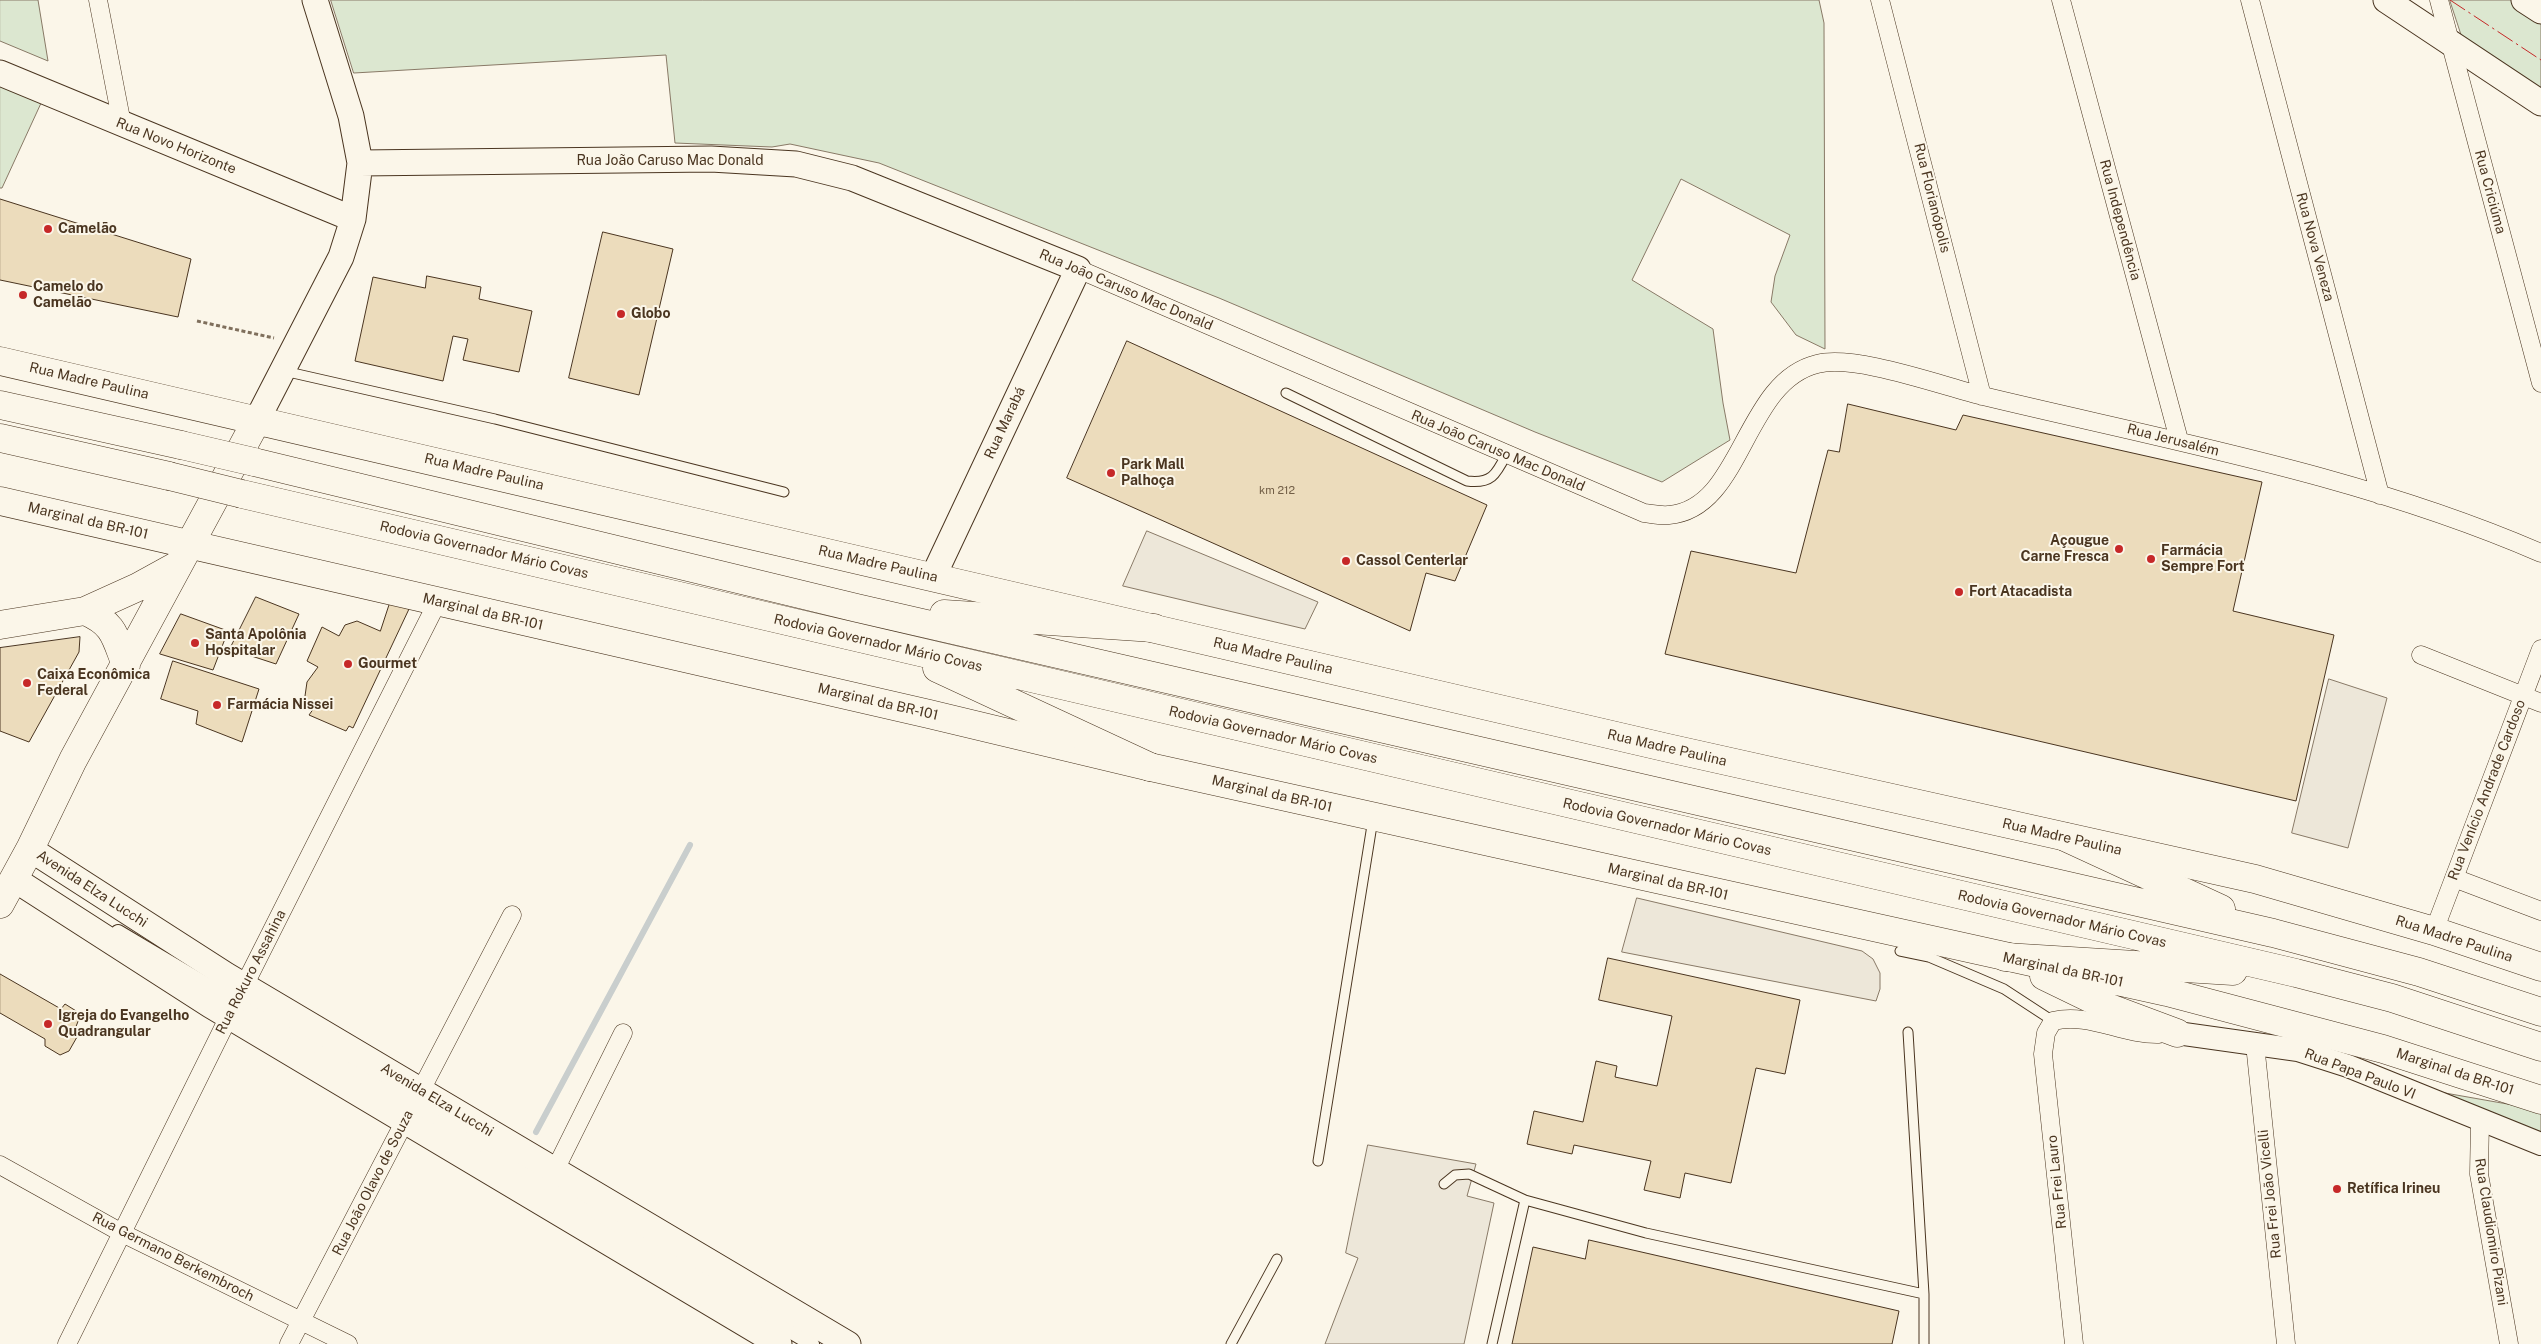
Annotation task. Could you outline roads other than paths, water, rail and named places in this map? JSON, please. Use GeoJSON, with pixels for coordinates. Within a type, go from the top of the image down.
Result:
{"type":"FeatureCollection","features":[{"type":"Feature","properties":{"kind":"main road"},"geometry":{"type":"LineString","coordinates":[[0,904],[30,849],[73,760],[126,666],[298,343],[341,257],[353,219],[360,163],[351,116],[315,0]]}},
{"type":"Feature","properties":{"kind":"main road"},"geometry":{"type":"LineString","coordinates":[[2386,0],[2541,103]]}},
{"type":"Feature","properties":{"kind":"main road"},"geometry":{"type":"LineString","coordinates":[[2524,0],[2541,11]]}},
{"type":"Feature","properties":{"kind":"main road","name":"Rua Novo Horizonte"},"geometry":{"type":"LineString","coordinates":[[0,73],[353,219]]}},
{"type":"Feature","properties":{"kind":"main road","name":"Rua João Caruso Mac Donald"},"geometry":{"type":"LineString","coordinates":[[360,163],[711,159],[796,164],[852,178],[1078,269]]}},
{"type":"Feature","properties":{"kind":"main road","name":"Rua Marabá"},"geometry":{"type":"LineString","coordinates":[[932,577],[1078,269]]}},
{"type":"Feature","properties":{"kind":"main road","name":"Rua Madre Paulina"},"geometry":{"type":"LineString","coordinates":[[0,361],[1668,748],[2256,880],[2434,931],[2541,967]]}},
{"type":"Feature","properties":{"kind":"main road"},"geometry":{"type":"LineString","coordinates":[[0,405],[254,462],[858,608],[2273,933],[2419,972],[2541,1012]]}},
{"type":"Feature","properties":{"kind":"main road","name":"Rodovia Governador Mário Covas"},"geometry":{"type":"LineString","coordinates":[[0,438],[2296,973],[2392,998],[2541,1047]]}},
{"type":"Feature","properties":{"kind":"main road","name":"Marginal da BR-101"},"geometry":{"type":"LineString","coordinates":[[0,501],[184,555],[233,555],[1150,767],[2168,992],[2383,1049],[2541,1100]]}},
{"type":"Feature","properties":{"kind":"main road"},"geometry":{"type":"LineString","coordinates":[[211,505],[218,532],[233,555]]}},
{"type":"Feature","properties":{"kind":"main road"},"geometry":{"type":"LineString","coordinates":[[0,625],[85,611],[138,587],[184,555]]}},
{"type":"Feature","properties":{"kind":"main road"},"geometry":{"type":"LineString","coordinates":[[858,608],[1154,628]]}},
{"type":"Feature","properties":{"kind":"main road"},"geometry":{"type":"LineString","coordinates":[[85,611],[100,617],[110,626],[126,666]]}},
{"type":"Feature","properties":{"kind":"main road"},"geometry":{"type":"LineString","coordinates":[[886,644],[1150,767]]}},
{"type":"Feature","properties":{"kind":"main road"},"geometry":{"type":"LineString","coordinates":[[2065,838],[2273,933]]}},
{"type":"Feature","properties":{"kind":"main road","name":"Avenida Elza Lucchi"},"geometry":{"type":"LineString","coordinates":[[30,849],[236,1001],[413,1106],[779,1344]]}},
{"type":"Feature","properties":{"kind":"main road","name":"Avenida Elza Lucchi"},"geometry":{"type":"LineString","coordinates":[[14,879],[236,1001],[413,1106],[555,1170],[848,1344]]}},
{"type":"Feature","properties":{"kind":"main road"},"geometry":{"type":"LineString","coordinates":[[2005,957],[2191,970],[2296,973]]}},
{"type":"Feature","properties":{"kind":"main road"},"geometry":{"type":"LineString","coordinates":[[2005,957],[2110,1008],[2177,1033]]}},
{"type":"Feature","properties":{"kind":"street"},"geometry":{"type":"LineString","coordinates":[[98,0],[122,124]]}},
{"type":"Feature","properties":{"kind":"street","name":"Rua Florianópolis"},"geometry":{"type":"LineString","coordinates":[[1880,0],[1982,396]]}},
{"type":"Feature","properties":{"kind":"street","name":"Rua Independência"},"geometry":{"type":"LineString","coordinates":[[2061,0],[2179,440]]}},
{"type":"Feature","properties":{"kind":"street","name":"Rua Nova Veneza"},"geometry":{"type":"LineString","coordinates":[[2250,0],[2380,495]]}},
{"type":"Feature","properties":{"kind":"street","name":"Rua Criciúma"},"geometry":{"type":"LineString","coordinates":[[2439,0],[2541,383]]}},
{"type":"Feature","properties":{"kind":"street","name":"Rua João Caruso Mac Donald"},"geometry":{"type":"LineString","coordinates":[[1078,269],[1644,513],[1670,515],[1692,509],[1707,500],[1720,485],[1743,440],[1769,400],[1799,370]]}},
{"type":"Feature","properties":{"kind":"street","name":"Rua Jerusalém"},"geometry":{"type":"LineString","coordinates":[[1799,370],[1817,364],[1837,361],[1862,365],[1982,396],[2179,440],[2380,495],[2486,529],[2541,553]]}},
{"type":"Feature","properties":{"kind":"street","name":"Rua Rokuro Assahina"},"geometry":{"type":"LineString","coordinates":[[67,1344],[236,1001],[438,601]]}},
{"type":"Feature","properties":{"kind":"street","name":"Rua Venício Andrade Cardoso"},"geometry":{"type":"LineString","coordinates":[[2434,931],[2541,649]]}},
{"type":"Feature","properties":{"kind":"street"},"geometry":{"type":"LineString","coordinates":[[2421,655],[2541,703]]}},
{"type":"Feature","properties":{"kind":"street"},"geometry":{"type":"LineString","coordinates":[[2454,878],[2541,911]]}},
{"type":"Feature","properties":{"kind":"street"},"geometry":{"type":"LineString","coordinates":[[43,888],[236,1001]]}},
{"type":"Feature","properties":{"kind":"street","name":"Rua João Olavo de Souza"},"geometry":{"type":"LineString","coordinates":[[289,1344],[512,915]]}},
{"type":"Feature","properties":{"kind":"street","name":"Rua Papa Paulo VI"},"geometry":{"type":"LineString","coordinates":[[2053,1021],[2073,1018],[2129,1032],[2148,1034],[2177,1033],[2298,1050],[2348,1066],[2541,1144]]}},
{"type":"Feature","properties":{"kind":"street","name":"Rua Frei Lauro"},"geometry":{"type":"LineString","coordinates":[[2053,1021],[2046,1033],[2043,1054],[2074,1344]]}},
{"type":"Feature","properties":{"kind":"street"},"geometry":{"type":"LineString","coordinates":[[555,1170],[623,1033]]}},
{"type":"Feature","properties":{"kind":"street","name":"Rua Frei João Vicelli"},"geometry":{"type":"LineString","coordinates":[[2255,1044],[2286,1344]]}},
{"type":"Feature","properties":{"kind":"street"},"geometry":{"type":"LineString","coordinates":[[413,1106],[812,1344]]}},
{"type":"Feature","properties":{"kind":"street","name":"Rua Claudiomiro Pizani"},"geometry":{"type":"LineString","coordinates":[[2480,1120],[2479,1174],[2509,1344]]}},
{"type":"Feature","properties":{"kind":"street","name":"Rua Germano Berkembroch"},"geometry":{"type":"LineString","coordinates":[[0,1165],[122,1232],[300,1322],[348,1344]]}},
{"type":"Feature","properties":{"kind":"lane"},"geometry":{"type":"LineString","coordinates":[[283,370],[496,419],[784,492]]}},
{"type":"Feature","properties":{"kind":"lane"},"geometry":{"type":"LineString","coordinates":[[1286,393],[1467,481],[1481,483],[1496,474],[1506,455]]}},
{"type":"Feature","properties":{"kind":"lane"},"geometry":{"type":"LineString","coordinates":[[1318,1161],[1374,817]]}},
{"type":"Feature","properties":{"kind":"lane"},"geometry":{"type":"LineString","coordinates":[[1900,951],[1929,957],[2004,989],[2053,1021]]}},
{"type":"Feature","properties":{"kind":"lane"},"geometry":{"type":"LineString","coordinates":[[1908,1032],[1924,1294],[1924,1344]]}},
{"type":"Feature","properties":{"kind":"lane"},"geometry":{"type":"LineString","coordinates":[[1444,1184],[1454,1175],[1469,1174],[1525,1200],[1646,1233],[1924,1294]]}},
{"type":"Feature","properties":{"kind":"lane"},"geometry":{"type":"LineString","coordinates":[[1492,1344],[1525,1200]]}},
{"type":"Feature","properties":{"kind":"lane"},"geometry":{"type":"LineString","coordinates":[[1231,1344],[1276,1259]]}},
{"type":"Feature","properties":{"kind":"waterway"},"geometry":{"type":"LineString","coordinates":[[536,1132],[690,845]]}},
{"type":"Feature","properties":{"kind":"place","name":"Camelão"},"geometry":{"type":"Point","coordinates":[48,229]}},
{"type":"Feature","properties":{"kind":"place","name":"Camelo do Camelão"},"geometry":{"type":"Point","coordinates":[23,295]}},
{"type":"Feature","properties":{"kind":"place","name":"Globo"},"geometry":{"type":"Point","coordinates":[621,314]}},
{"type":"Feature","properties":{"kind":"place","name":"Park Mall Palhoça"},"geometry":{"type":"Point","coordinates":[1111,473]}},
{"type":"Feature","properties":{"kind":"place","name":"Açougue Carne Fresca"},"geometry":{"type":"Point","coordinates":[2119,549]}},
{"type":"Feature","properties":{"kind":"place","name":"Farmácia Sempre Fort"},"geometry":{"type":"Point","coordinates":[2151,559]}},
{"type":"Feature","properties":{"kind":"place","name":"Cassol Centerlar"},"geometry":{"type":"Point","coordinates":[1346,561]}},
{"type":"Feature","properties":{"kind":"place","name":"Fort Atacadista"},"geometry":{"type":"Point","coordinates":[1959,592]}},
{"type":"Feature","properties":{"kind":"place","name":"Santa Apolônia Hospitalar"},"geometry":{"type":"Point","coordinates":[195,643]}},
{"type":"Feature","properties":{"kind":"place","name":"Gourmet"},"geometry":{"type":"Point","coordinates":[348,664]}},
{"type":"Feature","properties":{"kind":"place","name":"Caixa Econômica Federal"},"geometry":{"type":"Point","coordinates":[27,683]}},
{"type":"Feature","properties":{"kind":"place","name":"Farmácia Nissei"},"geometry":{"type":"Point","coordinates":[217,705]}},
{"type":"Feature","properties":{"kind":"place","name":"Igreja do Evangelho Quadrangular"},"geometry":{"type":"Point","coordinates":[48,1024]}},
{"type":"Feature","properties":{"kind":"place","name":"Retífica Irineu"},"geometry":{"type":"Point","coordinates":[2337,1189]}}]}
